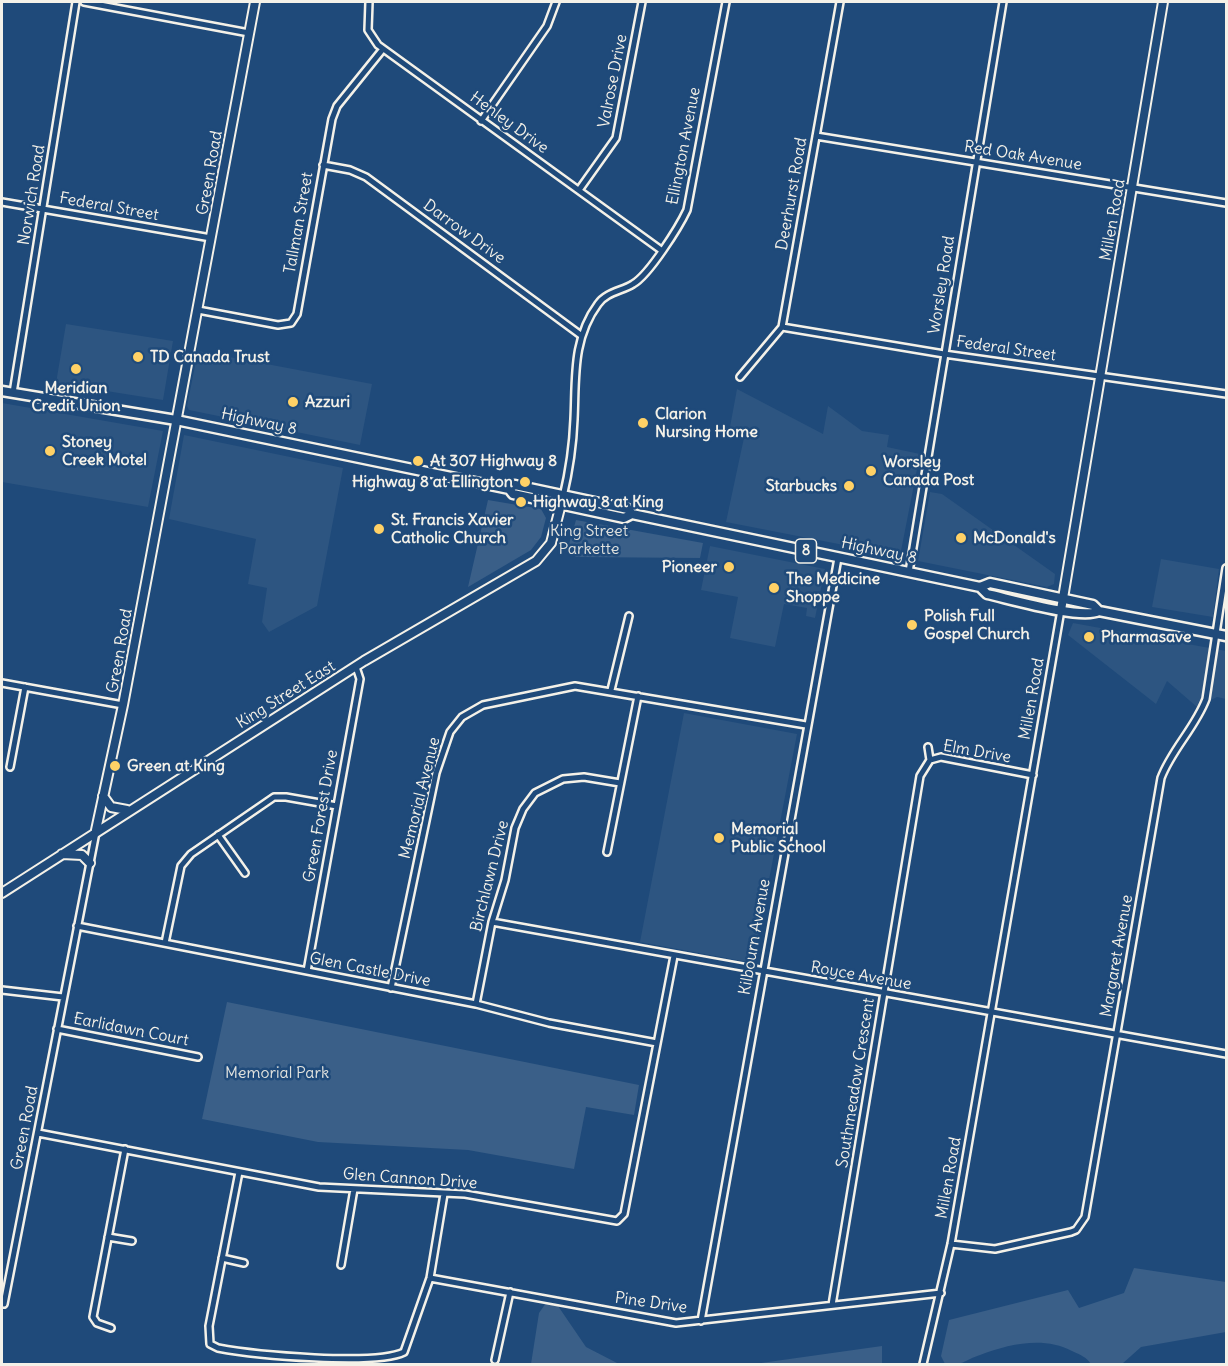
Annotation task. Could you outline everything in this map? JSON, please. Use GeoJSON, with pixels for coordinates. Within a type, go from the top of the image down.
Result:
{"type":"FeatureCollection","features":[{"type":"Feature","properties":{"kind":"main road","name":"Highway 8"},"geometry":{"type":"LineString","coordinates":[[2,391],[176,420],[509,489],[513,494],[624,518],[632,514],[980,587],[987,594],[1061,610],[1092,615],[1099,611]]}},
{"type":"Feature","properties":{"kind":"main road","name":"Highway 8"},"geometry":{"type":"LineString","coordinates":[[509,489],[515,485],[564,494],[628,509],[632,514]]}},
{"type":"Feature","properties":{"kind":"main road","name":"Highway 8"},"geometry":{"type":"LineString","coordinates":[[980,587],[990,583],[1093,605],[1099,611],[1227,636]]}},
{"type":"Feature","properties":{"kind":"street","name":"Norwich Road"},"geometry":{"type":"LineString","coordinates":[[13,393],[76,2]]}},
{"type":"Feature","properties":{"kind":"street"},"geometry":{"type":"LineString","coordinates":[[84,2],[249,33]]}},
{"type":"Feature","properties":{"kind":"street","name":"Green Road"},"geometry":{"type":"LineString","coordinates":[[4,1304],[96,830],[123,705],[255,2]]}},
{"type":"Feature","properties":{"kind":"street","name":"Henley Drive"},"geometry":{"type":"LineString","coordinates":[[369,2],[368,30],[383,49],[662,250]]}},
{"type":"Feature","properties":{"kind":"street"},"geometry":{"type":"LineString","coordinates":[[481,120],[548,26],[556,2]]}},
{"type":"Feature","properties":{"kind":"street","name":"Valrose Drive"},"geometry":{"type":"LineString","coordinates":[[579,190],[616,138],[642,2]]}},
{"type":"Feature","properties":{"kind":"street","name":"Ellington Avenue"},"geometry":{"type":"LineString","coordinates":[[561,504],[573,436],[574,374],[582,336],[598,303],[639,279],[662,250],[687,210],[726,2]]}},
{"type":"Feature","properties":{"kind":"street","name":"Deerhurst Road"},"geometry":{"type":"LineString","coordinates":[[740,377],[782,327],[840,2]]}},
{"type":"Feature","properties":{"kind":"street","name":"Worsley Road"},"geometry":{"type":"LineString","coordinates":[[909,572],[1003,2]]}},
{"type":"Feature","properties":{"kind":"street","name":"Millen Road"},"geometry":{"type":"LineString","coordinates":[[923,1365],[951,1244],[992,1012],[1163,2]]}},
{"type":"Feature","properties":{"kind":"street","name":"Tallman Street"},"geometry":{"type":"LineString","coordinates":[[198,310],[278,325],[291,323],[297,314],[334,112],[383,49]]}},
{"type":"Feature","properties":{"kind":"street","name":"Red Oak Avenue"},"geometry":{"type":"LineString","coordinates":[[816,136],[1227,203]]}},
{"type":"Feature","properties":{"kind":"street","name":"Darrow Drive"},"geometry":{"type":"LineString","coordinates":[[323,165],[350,170],[366,177],[582,336]]}},
{"type":"Feature","properties":{"kind":"street","name":"Federal Street"},"geometry":{"type":"LineString","coordinates":[[2,202],[212,238]]}},
{"type":"Feature","properties":{"kind":"street","name":"Federal Street"},"geometry":{"type":"LineString","coordinates":[[782,327],[945,354],[1227,394]]}},
{"type":"Feature","properties":{"kind":"street","name":"King Street East"},"geometry":{"type":"LineString","coordinates":[[2,893],[96,830],[356,667],[536,561],[551,543],[561,504]]}},
{"type":"Feature","properties":{"kind":"street","name":"Kilbourn Avenue"},"geometry":{"type":"LineString","coordinates":[[701,1321],[806,725],[838,558]]}},
{"type":"Feature","properties":{"kind":"street","name":"Margaret Avenue"},"geometry":{"type":"LineString","coordinates":[[951,1244],[995,1249],[1071,1232],[1085,1217],[1161,778],[1172,753],[1202,711],[1206,699],[1227,568]]}},
{"type":"Feature","properties":{"kind":"street"},"geometry":{"type":"LineString","coordinates":[[611,690],[629,616]]}},
{"type":"Feature","properties":{"kind":"street","name":"Green Forest Drive"},"geometry":{"type":"LineString","coordinates":[[307,971],[360,679],[356,667]]}},
{"type":"Feature","properties":{"kind":"street"},"geometry":{"type":"LineString","coordinates":[[2,683],[123,705]]}},
{"type":"Feature","properties":{"kind":"street","name":"Memorial Avenue"},"geometry":{"type":"LineString","coordinates":[[391,988],[436,773],[450,732],[462,717],[483,705],[575,686],[611,690],[806,725]]}},
{"type":"Feature","properties":{"kind":"street"},"geometry":{"type":"LineString","coordinates":[[10,767],[25,687]]}},
{"type":"Feature","properties":{"kind":"street"},"geometry":{"type":"LineString","coordinates":[[607,852],[638,696]]}},
{"type":"Feature","properties":{"kind":"street","name":"Elm Drive"},"geometry":{"type":"LineString","coordinates":[[928,747],[930,760],[941,757],[1033,775]]}},
{"type":"Feature","properties":{"kind":"street","name":"Southmeadow Crescent"},"geometry":{"type":"LineString","coordinates":[[832,1305],[920,776],[930,760]]}},
{"type":"Feature","properties":{"kind":"street","name":"Birchlawn Drive"},"geometry":{"type":"LineString","coordinates":[[476,1004],[492,922],[505,880],[518,818],[535,793],[554,782],[573,777],[620,783]]}},
{"type":"Feature","properties":{"kind":"street"},"geometry":{"type":"LineString","coordinates":[[103,796],[111,807],[128,810]]}},
{"type":"Feature","properties":{"kind":"street"},"geometry":{"type":"LineString","coordinates":[[165,943],[181,866],[191,854],[278,796],[337,806]]}},
{"type":"Feature","properties":{"kind":"street"},"geometry":{"type":"LineString","coordinates":[[218,835],[245,873]]}},
{"type":"Feature","properties":{"kind":"street"},"geometry":{"type":"LineString","coordinates":[[61,855],[82,855],[90,863]]}},
{"type":"Feature","properties":{"kind":"street","name":"Royce Avenue"},"geometry":{"type":"LineString","coordinates":[[492,922],[1227,1054]]}},
{"type":"Feature","properties":{"kind":"street","name":"Glen Castle Drive"},"geometry":{"type":"LineString","coordinates":[[78,926],[476,1004],[549,1023],[657,1043]]}},
{"type":"Feature","properties":{"kind":"street","name":"Glen Cannon Drive"},"geometry":{"type":"LineString","coordinates":[[38,1133],[319,1187],[465,1194],[611,1222],[622,1218],[674,956]]}},
{"type":"Feature","properties":{"kind":"street"},"geometry":{"type":"LineString","coordinates":[[2,990],[63,997]]}},
{"type":"Feature","properties":{"kind":"street","name":"Earlidawn Court"},"geometry":{"type":"LineString","coordinates":[[57,1029],[198,1057]]}},
{"type":"Feature","properties":{"kind":"street"},"geometry":{"type":"LineString","coordinates":[[111,1328],[97,1323],[93,1317],[125,1149]]}},
{"type":"Feature","properties":{"kind":"street"},"geometry":{"type":"LineString","coordinates":[[239,1172],[209,1326],[210,1344],[218,1348],[286,1361],[349,1364],[397,1359],[404,1352],[430,1278],[444,1194]]}},
{"type":"Feature","properties":{"kind":"street"},"geometry":{"type":"LineString","coordinates":[[341,1265],[354,1189]]}},
{"type":"Feature","properties":{"kind":"street"},"geometry":{"type":"LineString","coordinates":[[108,1237],[132,1241]]}},
{"type":"Feature","properties":{"kind":"street"},"geometry":{"type":"LineString","coordinates":[[222,1258],[244,1263]]}},
{"type":"Feature","properties":{"kind":"street","name":"Pine Drive"},"geometry":{"type":"LineString","coordinates":[[430,1278],[665,1322],[701,1321],[941,1293]]}},
{"type":"Feature","properties":{"kind":"street"},"geometry":{"type":"LineString","coordinates":[[495,1360],[510,1292]]}},
{"type":"Feature","properties":{"kind":"shaded area"},"geometry":{"type":"Polygon","coordinates":[[[66,324],[173,341],[163,400],[56,383],[66,324]]]}},
{"type":"Feature","properties":{"kind":"shaded area"},"geometry":{"type":"Polygon","coordinates":[[[198,351],[372,384],[360,445],[189,410],[187,406],[198,351]]]}},
{"type":"Feature","properties":{"kind":"shaded area"},"geometry":{"type":"Polygon","coordinates":[[[737,389],[823,434],[828,406],[862,431],[889,435],[887,447],[920,454],[900,556],[726,522],[745,433],[730,427],[737,389]]]}},
{"type":"Feature","properties":{"kind":"shaded area"},"geometry":{"type":"Polygon","coordinates":[[[2,403],[163,431],[148,507],[2,482],[2,403]]]}},
{"type":"Feature","properties":{"kind":"shaded area"},"geometry":{"type":"Polygon","coordinates":[[[184,435],[343,468],[317,606],[269,632],[262,622],[267,588],[248,584],[256,539],[169,519],[184,435]]]}},
{"type":"Feature","properties":{"kind":"shaded area"},"geometry":{"type":"Polygon","coordinates":[[[930,492],[942,494],[1055,574],[1054,584],[1047,587],[918,561],[930,492]]]}},
{"type":"Feature","properties":{"kind":"shaded area"},"geometry":{"type":"Polygon","coordinates":[[[710,546],[825,569],[815,618],[806,616],[807,608],[784,604],[775,647],[730,638],[738,597],[701,590],[710,546]]]}},
{"type":"Feature","properties":{"kind":"shaded area"},"geometry":{"type":"Polygon","coordinates":[[[1161,559],[1219,569],[1213,617],[1152,607],[1161,559]]]}},
{"type":"Feature","properties":{"kind":"shaded area"},"geometry":{"type":"Polygon","coordinates":[[[1073,623],[1226,651],[1226,699],[1217,697],[1197,707],[1167,681],[1156,704],[1068,635],[1073,623]]]}},
{"type":"Feature","properties":{"kind":"shaded area","name":"Memorial Public School"},"geometry":{"type":"Polygon","coordinates":[[[684,713],[797,734],[753,963],[640,942],[684,713]]]}},
{"type":"Feature","properties":{"kind":"green space"},"geometry":{"type":"Polygon","coordinates":[[[488,500],[541,509],[546,518],[541,537],[531,550],[468,587],[488,500]]]}},
{"type":"Feature","properties":{"kind":"green space","name":"King Street Parkette"},"geometry":{"type":"Polygon","coordinates":[[[576,520],[703,543],[700,558],[576,557],[567,551],[576,520]]]}},
{"type":"Feature","properties":{"kind":"green space","name":"Memorial Park"},"geometry":{"type":"Polygon","coordinates":[[[227,1002],[639,1085],[634,1115],[586,1107],[574,1169],[468,1150],[318,1142],[202,1119],[227,1002]]]}},
{"type":"Feature","properties":{"kind":"green space"},"geometry":{"type":"Polygon","coordinates":[[[1134,1268],[1226,1282],[1226,1332],[1141,1347],[1122,1364],[1091,1364],[1083,1356],[1061,1346],[1038,1343],[1014,1345],[957,1364],[945,1364],[941,1356],[949,1320],[1068,1290],[1079,1308],[1124,1293],[1134,1268]]]}},
{"type":"Feature","properties":{"kind":"green space"},"geometry":{"type":"Polygon","coordinates":[[[546,1303],[558,1306],[586,1347],[619,1364],[531,1364],[539,1313],[546,1303]]]}},
{"type":"Feature","properties":{"kind":"green space"},"geometry":{"type":"Polygon","coordinates":[[[882,1346],[882,1364],[754,1364],[882,1346]]]}},
{"type":"Feature","properties":{"kind":"place","name":"TD Canada Trust"},"geometry":{"type":"Point","coordinates":[138,357]}},
{"type":"Feature","properties":{"kind":"place","name":"Meridian Credit Union"},"geometry":{"type":"Point","coordinates":[76,369]}},
{"type":"Feature","properties":{"kind":"place","name":"Azzuri"},"geometry":{"type":"Point","coordinates":[293,402]}},
{"type":"Feature","properties":{"kind":"place","name":"Clarion Nursing Home"},"geometry":{"type":"Point","coordinates":[643,423]}},
{"type":"Feature","properties":{"kind":"place","name":"Stoney Creek Motel"},"geometry":{"type":"Point","coordinates":[50,451]}},
{"type":"Feature","properties":{"kind":"place","name":"At 307 Highway 8"},"geometry":{"type":"Point","coordinates":[418,461]}},
{"type":"Feature","properties":{"kind":"place","name":"Worsley Canada Post"},"geometry":{"type":"Point","coordinates":[871,471]}},
{"type":"Feature","properties":{"kind":"place","name":"Highway 8 at Ellington"},"geometry":{"type":"Point","coordinates":[525,482]}},
{"type":"Feature","properties":{"kind":"place","name":"Starbucks"},"geometry":{"type":"Point","coordinates":[849,486]}},
{"type":"Feature","properties":{"kind":"place","name":"Highway 8 at King"},"geometry":{"type":"Point","coordinates":[521,502]}},
{"type":"Feature","properties":{"kind":"place","name":"St. Francis Xavier Catholic Church"},"geometry":{"type":"Point","coordinates":[379,529]}},
{"type":"Feature","properties":{"kind":"place","name":"McDonald's"},"geometry":{"type":"Point","coordinates":[961,538]}},
{"type":"Feature","properties":{"kind":"place","name":"Pioneer"},"geometry":{"type":"Point","coordinates":[729,567]}},
{"type":"Feature","properties":{"kind":"place","name":"The Medicine Shoppe"},"geometry":{"type":"Point","coordinates":[774,588]}},
{"type":"Feature","properties":{"kind":"place","name":"Polish Full Gospel Church"},"geometry":{"type":"Point","coordinates":[912,625]}},
{"type":"Feature","properties":{"kind":"place","name":"Pharmasave"},"geometry":{"type":"Point","coordinates":[1089,637]}},
{"type":"Feature","properties":{"kind":"place","name":"Green at King"},"geometry":{"type":"Point","coordinates":[115,766]}},
{"type":"Feature","properties":{"kind":"place","name":"Memorial Public School"},"geometry":{"type":"Point","coordinates":[719,838]}}]}
